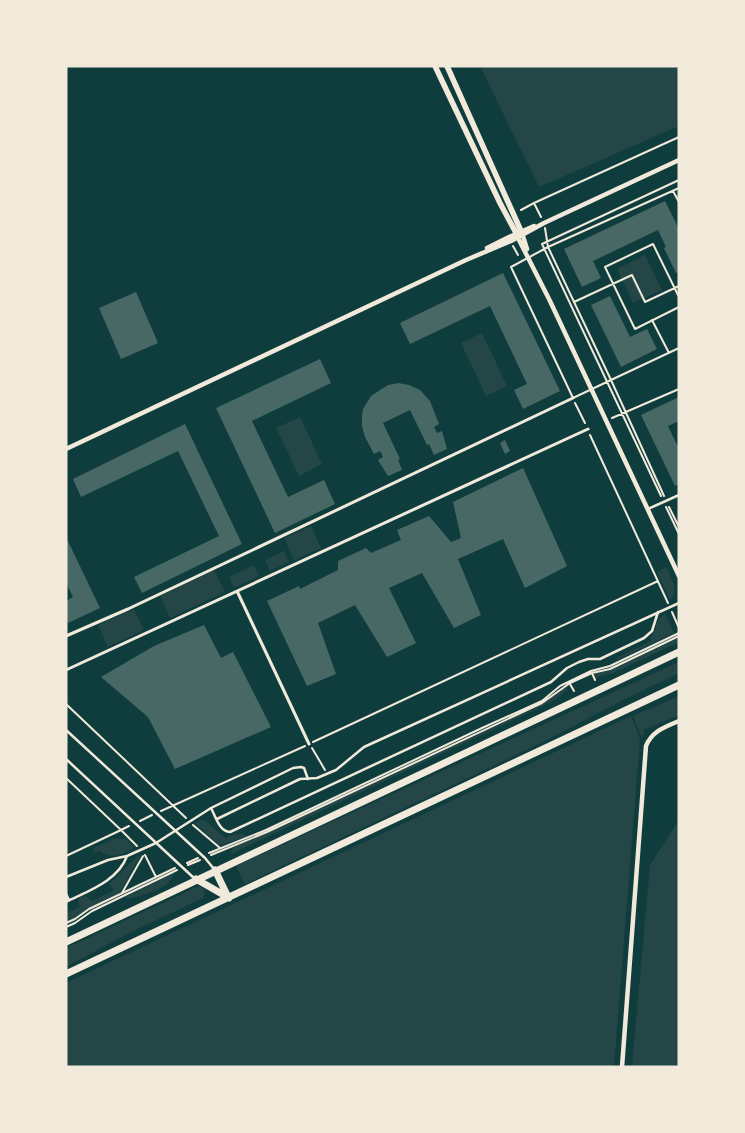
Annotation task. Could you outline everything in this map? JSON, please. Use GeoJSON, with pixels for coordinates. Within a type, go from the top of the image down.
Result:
{"type":"FeatureCollection","features":[{"type":"Feature","properties":{"kind":"main road"},"geometry":{"type":"LineString","coordinates":[[66,942],[679,652]]}},
{"type":"Feature","properties":{"kind":"main road"},"geometry":{"type":"LineString","coordinates":[[66,974],[679,685]]}},
{"type":"Feature","properties":{"kind":"main road"},"geometry":{"type":"LineString","coordinates":[[215,870],[229,898]]}},
{"type":"Feature","properties":{"kind":"main road"},"geometry":{"type":"LineString","coordinates":[[196,879],[229,898]]}},
{"type":"Feature","properties":{"kind":"street"},"geometry":{"type":"LineString","coordinates":[[435,66],[500,203],[520,234]]}},
{"type":"Feature","properties":{"kind":"street"},"geometry":{"type":"LineString","coordinates":[[447,66],[529,258],[679,576]]}},
{"type":"Feature","properties":{"kind":"street"},"geometry":{"type":"LineString","coordinates":[[66,449],[679,160]]}},
{"type":"Feature","properties":{"kind":"street"},"geometry":{"type":"LineString","coordinates":[[66,636],[128,609],[573,398]]}},
{"type":"Feature","properties":{"kind":"street"},"geometry":{"type":"LineString","coordinates":[[66,670],[588,429]]}},
{"type":"Feature","properties":{"kind":"street"},"geometry":{"type":"LineString","coordinates":[[236,591],[309,744]]}},
{"type":"Feature","properties":{"kind":"street"},"geometry":{"type":"LineString","coordinates":[[622,1067],[646,746],[649,738],[654,733],[679,721]]}},
{"type":"Feature","properties":{"kind":"lane"},"geometry":{"type":"LineString","coordinates":[[647,510],[679,495]]}},
{"type":"Feature","properties":{"kind":"lane"},"geometry":{"type":"LineString","coordinates":[[216,819],[300,779],[317,778],[336,770],[364,747],[372,743],[679,603]]}},
{"type":"Feature","properties":{"kind":"lane"},"geometry":{"type":"LineString","coordinates":[[211,808],[220,827],[225,832],[230,832],[551,682],[567,668],[588,659],[600,659],[644,638],[652,631],[658,612]]}},
{"type":"Feature","properties":{"kind":"lane"},"geometry":{"type":"LineString","coordinates":[[66,730],[204,857],[215,870]]}},
{"type":"Feature","properties":{"kind":"lane"},"geometry":{"type":"LineString","coordinates":[[66,759],[196,879]]}},
{"type":"Feature","properties":{"kind":"lane"},"geometry":{"type":"LineString","coordinates":[[66,877],[108,860],[127,856],[156,843],[211,808],[293,768],[304,768],[308,779]]}},
{"type":"Feature","properties":{"kind":"lane"},"geometry":{"type":"LineString","coordinates":[[66,894],[68,901],[110,879],[124,864],[127,856]]}},
{"type":"Feature","properties":{"kind":"path"},"geometry":{"type":"LineString","coordinates":[[679,137],[534,203],[544,223],[548,247],[574,302],[632,274],[645,302],[679,286]]}},
{"type":"Feature","properties":{"kind":"path"},"geometry":{"type":"LineString","coordinates":[[661,498],[542,244],[679,180]]}},
{"type":"Feature","properties":{"kind":"path"},"geometry":{"type":"LineString","coordinates":[[529,258],[548,247],[679,188]]}},
{"type":"Feature","properties":{"kind":"path"},"geometry":{"type":"LineString","coordinates":[[673,191],[679,202]]}},
{"type":"Feature","properties":{"kind":"path"},"geometry":{"type":"LineString","coordinates":[[679,297],[653,244],[605,267],[634,328],[679,307]]}},
{"type":"Feature","properties":{"kind":"path"},"geometry":{"type":"LineString","coordinates":[[652,320],[669,353]]}},
{"type":"Feature","properties":{"kind":"path"},"geometry":{"type":"LineString","coordinates":[[679,348],[610,380],[679,527]]}},
{"type":"Feature","properties":{"kind":"path"},"geometry":{"type":"LineString","coordinates":[[625,413],[679,388]]}},
{"type":"Feature","properties":{"kind":"path"},"geometry":{"type":"LineString","coordinates":[[573,398],[679,628]]}},
{"type":"Feature","properties":{"kind":"path"},"geometry":{"type":"LineString","coordinates":[[668,512],[679,534]]}},
{"type":"Feature","properties":{"kind":"path"},"geometry":{"type":"LineString","coordinates":[[173,806],[658,581]]}},
{"type":"Feature","properties":{"kind":"path"},"geometry":{"type":"LineString","coordinates":[[204,857],[542,701],[569,682],[679,635]]}},
{"type":"Feature","properties":{"kind":"path"},"geometry":{"type":"LineString","coordinates":[[591,672],[595,680]]}},
{"type":"Feature","properties":{"kind":"path"},"geometry":{"type":"LineString","coordinates":[[569,682],[574,691]]}},
{"type":"Feature","properties":{"kind":"path"},"geometry":{"type":"LineString","coordinates":[[66,923],[89,909],[156,878],[268,832],[542,703],[569,682]]}},
{"type":"Feature","properties":{"kind":"path"},"geometry":{"type":"LineString","coordinates":[[66,704],[189,822],[220,848]]}},
{"type":"Feature","properties":{"kind":"path"},"geometry":{"type":"LineString","coordinates":[[66,856],[121,830],[141,849]]}},
{"type":"Feature","properties":{"kind":"path"},"geometry":{"type":"LineString","coordinates":[[122,894],[144,854],[156,878]]}},
{"type":"Feature","properties":{"kind":"path"},"geometry":{"type":"LineString","coordinates":[[66,927],[92,911],[182,867]]}},
{"type":"Feature","properties":{"kind":"shaded area"},"geometry":{"type":"Polygon","coordinates":[[[480,66],[679,66],[679,126],[539,187],[480,66]]]}},
{"type":"Feature","properties":{"kind":"shaded area"},"geometry":{"type":"Polygon","coordinates":[[[645,255],[662,290],[633,303],[617,269],[645,255]]]}},
{"type":"Feature","properties":{"kind":"shaded area"},"geometry":{"type":"Polygon","coordinates":[[[482,333],[507,386],[486,396],[461,343],[482,333]]]}},
{"type":"Feature","properties":{"kind":"shaded area"},"geometry":{"type":"Polygon","coordinates":[[[300,417],[322,464],[299,476],[276,428],[300,417]]]}},
{"type":"Feature","properties":{"kind":"shaded area"},"geometry":{"type":"Polygon","coordinates":[[[311,526],[321,548],[294,560],[284,538],[311,526]]]}},
{"type":"Feature","properties":{"kind":"shaded area"},"geometry":{"type":"Polygon","coordinates":[[[284,551],[289,562],[270,571],[265,560],[284,551]]]}},
{"type":"Feature","properties":{"kind":"shaded area"},"geometry":{"type":"Polygon","coordinates":[[[254,565],[259,576],[234,588],[229,577],[254,565]]]}},
{"type":"Feature","properties":{"kind":"shaded area"},"geometry":{"type":"Polygon","coordinates":[[[666,567],[674,588],[673,596],[670,600],[657,572],[666,567]]]}},
{"type":"Feature","properties":{"kind":"shaded area"},"geometry":{"type":"Polygon","coordinates":[[[214,570],[225,592],[170,618],[160,596],[214,570]]]}},
{"type":"Feature","properties":{"kind":"shaded area"},"geometry":{"type":"Polygon","coordinates":[[[134,609],[144,630],[108,647],[98,625],[134,609]]]}},
{"type":"Feature","properties":{"kind":"shaded area"},"geometry":{"type":"Polygon","coordinates":[[[665,614],[674,633],[617,660],[616,658],[651,641],[658,622],[665,614]]]}},
{"type":"Feature","properties":{"kind":"shaded area"},"geometry":{"type":"Polygon","coordinates":[[[679,638],[679,642],[613,673],[596,677],[594,674],[611,670],[679,638]]]}},
{"type":"Feature","properties":{"kind":"shaded area"},"geometry":{"type":"Polygon","coordinates":[[[679,662],[679,673],[541,743],[245,884],[236,866],[679,662]]]}},
{"type":"Feature","properties":{"kind":"shaded area"},"geometry":{"type":"Polygon","coordinates":[[[566,688],[567,690],[553,701],[231,854],[233,846],[264,835],[537,707],[566,688]]]}},
{"type":"Feature","properties":{"kind":"shaded area"},"geometry":{"type":"Polygon","coordinates":[[[679,696],[679,715],[644,730],[643,739],[633,716],[679,696]]]}},
{"type":"Feature","properties":{"kind":"shaded area"},"geometry":{"type":"Polygon","coordinates":[[[631,716],[640,739],[614,1067],[66,1067],[66,983],[631,716]]]}},
{"type":"Feature","properties":{"kind":"shaded area"},"geometry":{"type":"Polygon","coordinates":[[[200,820],[206,821],[225,838],[239,834],[247,836],[223,845],[218,844],[195,823],[200,820]]]}},
{"type":"Feature","properties":{"kind":"shaded area"},"geometry":{"type":"Polygon","coordinates":[[[679,820],[679,1067],[632,1067],[650,865],[679,820]]]}},
{"type":"Feature","properties":{"kind":"shaded area"},"geometry":{"type":"Polygon","coordinates":[[[116,838],[125,839],[134,847],[126,853],[112,856],[99,851],[95,853],[93,848],[116,838]]]}},
{"type":"Feature","properties":{"kind":"shaded area"},"geometry":{"type":"Polygon","coordinates":[[[141,854],[120,892],[66,922],[66,913],[80,907],[78,902],[80,897],[86,896],[92,901],[114,890],[109,884],[141,854]]]}},
{"type":"Feature","properties":{"kind":"shaded area"},"geometry":{"type":"Polygon","coordinates":[[[174,873],[167,884],[161,888],[127,899],[126,897],[174,873]]]}},
{"type":"Feature","properties":{"kind":"shaded area"},"geometry":{"type":"Polygon","coordinates":[[[199,886],[205,891],[203,898],[131,932],[66,967],[66,948],[199,886]]]}},
{"type":"Feature","properties":{"kind":"building"},"geometry":{"type":"Polygon","coordinates":[[[665,201],[679,229],[679,272],[676,273],[658,230],[593,261],[601,278],[582,287],[564,249],[665,201]]]}},
{"type":"Feature","properties":{"kind":"building"},"geometry":{"type":"Polygon","coordinates":[[[503,273],[560,391],[523,409],[514,390],[527,384],[490,306],[410,344],[400,323],[503,273]]]}},
{"type":"Feature","properties":{"kind":"building"},"geometry":{"type":"Polygon","coordinates":[[[136,292],[158,343],[121,359],[99,308],[136,292]]]}},
{"type":"Feature","properties":{"kind":"building"},"geometry":{"type":"Polygon","coordinates":[[[610,296],[630,337],[647,329],[657,349],[621,367],[591,305],[610,296]]]}},
{"type":"Feature","properties":{"kind":"building"},"geometry":{"type":"Polygon","coordinates":[[[320,359],[331,383],[252,421],[288,497],[324,480],[335,504],[275,533],[216,408],[320,359]]]}},
{"type":"Feature","properties":{"kind":"building"},"geometry":{"type":"Polygon","coordinates":[[[398,383],[420,390],[430,401],[439,424],[434,427],[437,433],[442,431],[447,449],[434,455],[410,410],[383,423],[400,459],[398,460],[402,470],[388,476],[378,460],[383,457],[380,451],[374,454],[365,437],[362,416],[363,409],[371,396],[388,385],[398,383]]]}},
{"type":"Feature","properties":{"kind":"building"},"geometry":{"type":"Polygon","coordinates":[[[679,397],[679,421],[668,426],[679,449],[679,484],[675,486],[641,415],[679,397]]]}},
{"type":"Feature","properties":{"kind":"building"},"geometry":{"type":"Polygon","coordinates":[[[185,424],[242,544],[142,593],[134,577],[219,536],[178,451],[81,497],[73,479],[185,424]]]}},
{"type":"Feature","properties":{"kind":"building"},"geometry":{"type":"Polygon","coordinates":[[[505,440],[510,451],[505,454],[500,443],[505,440]]]}},
{"type":"Feature","properties":{"kind":"building"},"geometry":{"type":"Polygon","coordinates":[[[523,468],[567,566],[525,588],[503,539],[458,559],[481,615],[454,628],[422,573],[389,588],[416,643],[387,657],[355,605],[318,623],[336,674],[307,686],[267,601],[299,586],[300,589],[338,570],[338,561],[366,548],[371,553],[401,540],[397,530],[429,516],[451,542],[461,538],[453,502],[523,468]]]}},
{"type":"Feature","properties":{"kind":"building"},"geometry":{"type":"Polygon","coordinates":[[[66,537],[100,608],[68,623],[66,618],[66,601],[73,597],[66,583],[66,537]]]}},
{"type":"Feature","properties":{"kind":"building"},"geometry":{"type":"Polygon","coordinates":[[[204,625],[221,658],[233,652],[271,727],[175,769],[148,717],[101,677],[154,646],[204,625]]]}}]}
